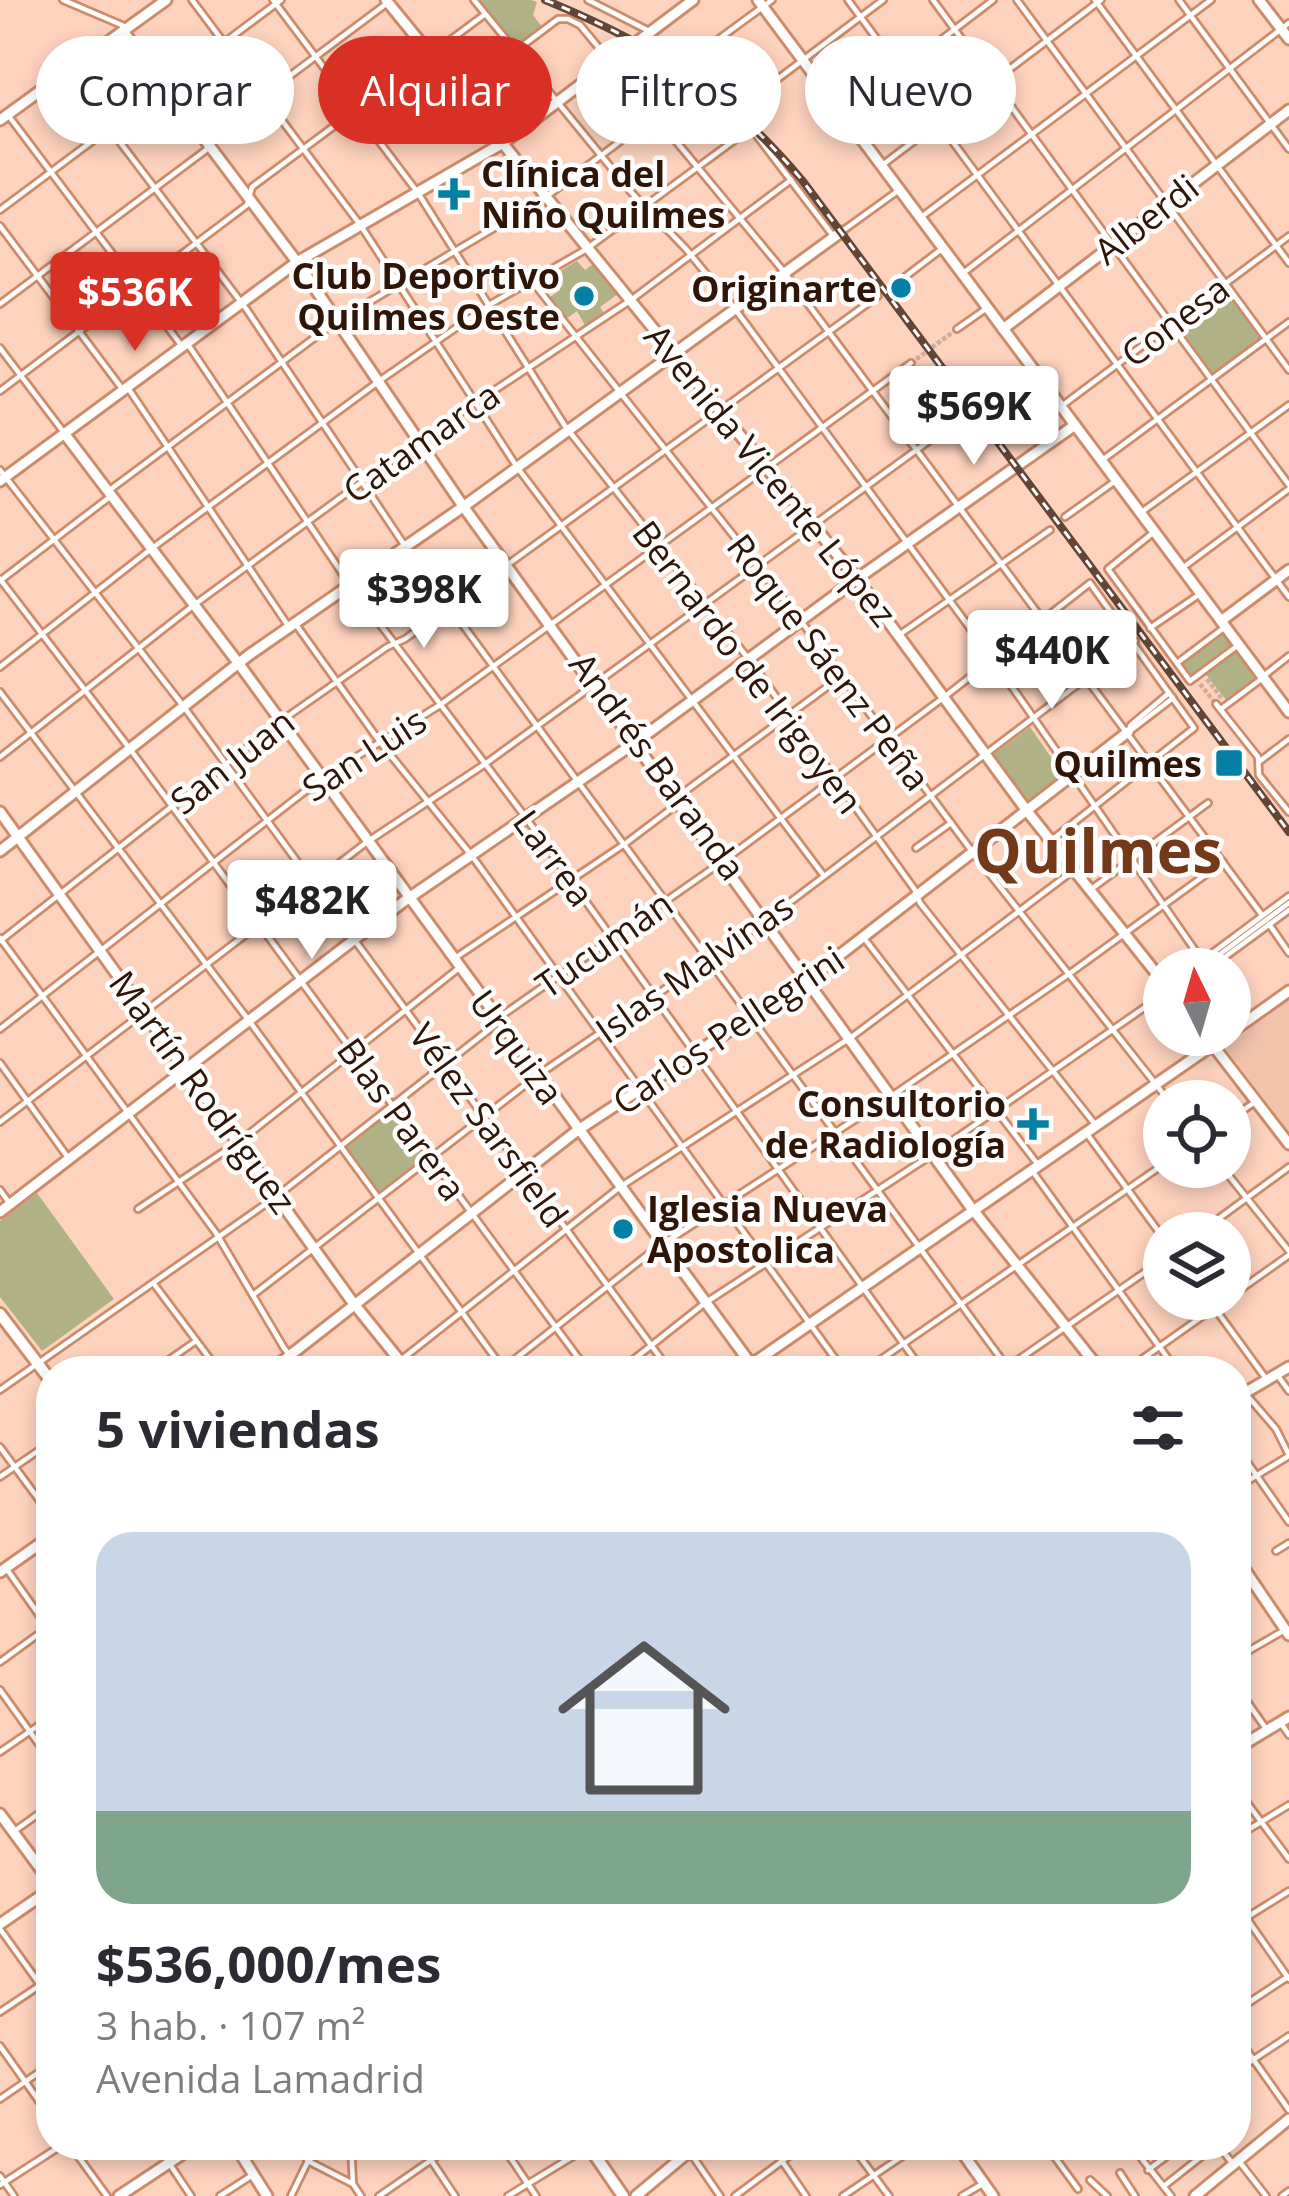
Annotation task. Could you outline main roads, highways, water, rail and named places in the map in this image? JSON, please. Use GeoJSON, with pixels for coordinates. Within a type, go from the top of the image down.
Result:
{"type":"FeatureCollection","features":[{"type":"Feature","properties":{"kind":"main road"},"geometry":{"type":"LineString","coordinates":[[0,1314],[36,1361]]}},
{"type":"Feature","properties":{"kind":"main road"},"geometry":{"type":"LineString","coordinates":[[599,2160],[623,2196]]}},
{"type":"Feature","properties":{"kind":"tunnel"},"geometry":{"type":"LineString","coordinates":[[911,363],[957,329]]}},
{"type":"Feature","properties":{"kind":"tunnel"},"geometry":{"type":"LineString","coordinates":[[959,419],[994,395]]}},
{"type":"Feature","properties":{"kind":"tunnel"},"geometry":{"type":"LineString","coordinates":[[1207,679],[1222,699]]}},
{"type":"Feature","properties":{"kind":"tunnel"},"geometry":{"type":"LineString","coordinates":[[1200,684],[1216,704]]}},
{"type":"Feature","properties":{"kind":"railway"},"geometry":{"type":"LineString","coordinates":[[545,0],[621,34],[686,73],[745,120],[802,180],[1289,832]]}},
{"type":"Feature","properties":{"kind":"place","name":"Clínica del Niño Quilmes"},"geometry":{"type":"Point","coordinates":[454,194]}},
{"type":"Feature","properties":{"kind":"place","name":"Originarte"},"geometry":{"type":"Point","coordinates":[901,288]}},
{"type":"Feature","properties":{"kind":"place","name":"Club Deportivo Quilmes Oeste"},"geometry":{"type":"Point","coordinates":[584,296]}},
{"type":"Feature","properties":{"kind":"place","name":"Quilmes"},"geometry":{"type":"Point","coordinates":[1229,763]}},
{"type":"Feature","properties":{"kind":"place","name":"Consultorio de Radiología"},"geometry":{"type":"Point","coordinates":[1033,1124]}},
{"type":"Feature","properties":{"kind":"place","name":"Iglesia Nueva Apostolica"},"geometry":{"type":"Point","coordinates":[623,1229]}},
{"type":"Feature","properties":{"kind":"district","name":"Quilmes"},"geometry":{"type":"Point","coordinates":[1098,850]}}]}
